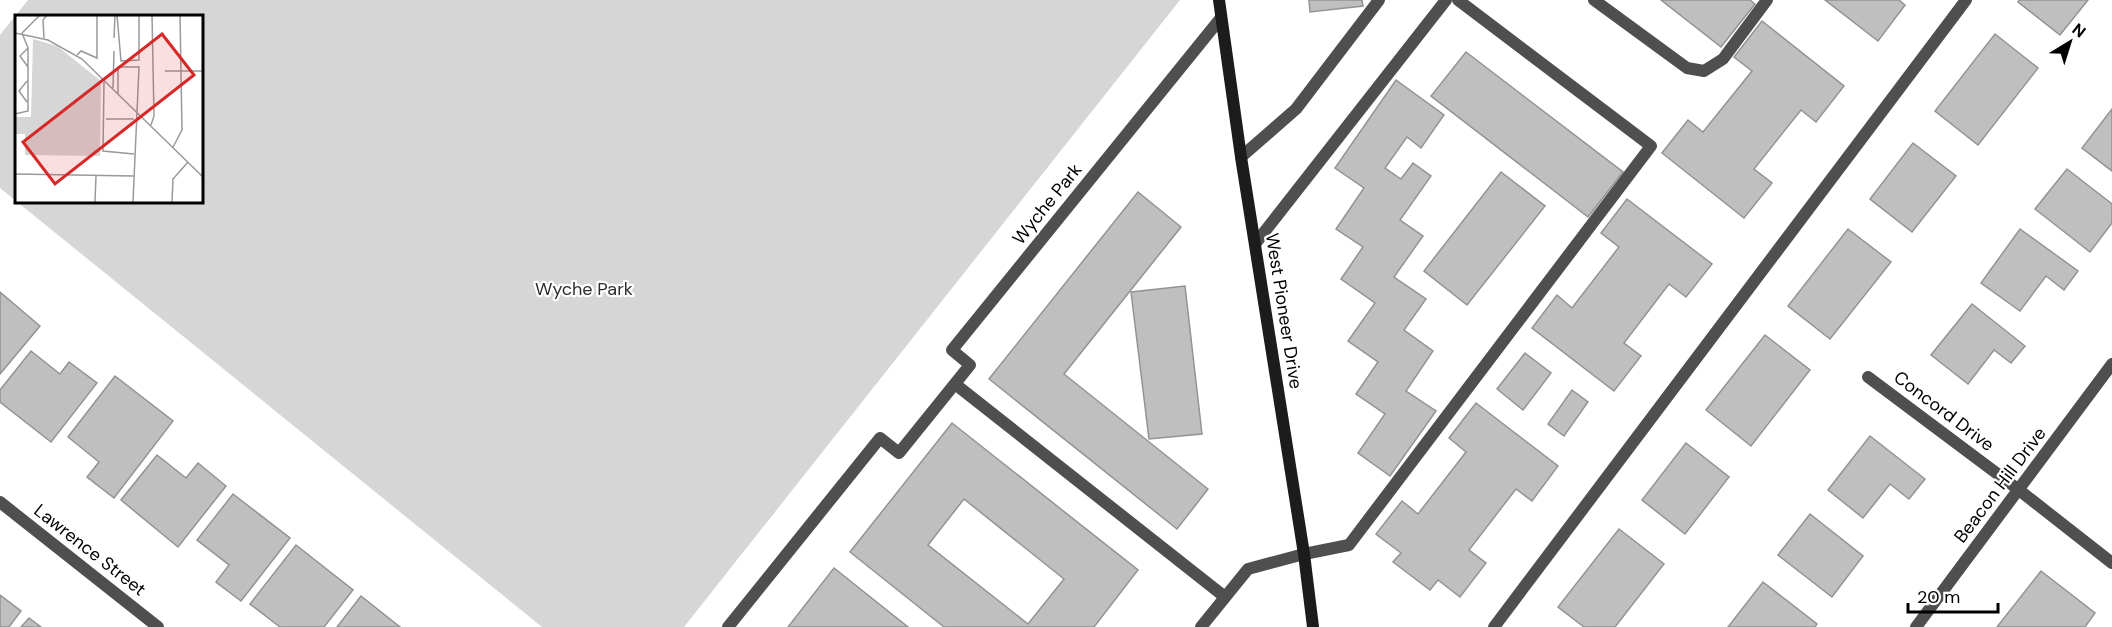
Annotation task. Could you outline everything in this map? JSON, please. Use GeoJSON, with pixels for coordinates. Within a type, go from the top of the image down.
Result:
{"type":"FeatureCollection","features":[{"type":"Feature","properties":{"kind":"main road","name":"West Pioneer Drive"},"geometry":{"type":"LineString","coordinates":[[1219,0],[1241,157],[1304,554],[1313,627]]}},
{"type":"Feature","properties":{"kind":"street"},"geometry":{"type":"LineString","coordinates":[[1241,157],[1296,109],[1379,0]]}},
{"type":"Feature","properties":{"kind":"street"},"geometry":{"type":"LineString","coordinates":[[1256,244],[1446,0]]}},
{"type":"Feature","properties":{"kind":"street"},"geometry":{"type":"LineString","coordinates":[[1201,627],[1248,569],[1349,545],[1651,146],[1458,0]]}},
{"type":"Feature","properties":{"kind":"street"},"geometry":{"type":"LineString","coordinates":[[1594,0],[1687,68],[1704,71],[1723,59],[1767,0]]}},
{"type":"Feature","properties":{"kind":"street"},"geometry":{"type":"LineString","coordinates":[[1494,627],[1966,0]]}},
{"type":"Feature","properties":{"kind":"street","name":"Wyche Park"},"geometry":{"type":"LineString","coordinates":[[728,627],[880,438],[899,453],[955,384],[970,365],[952,350],[1220,18]]}},
{"type":"Feature","properties":{"kind":"street","name":"Beacon Hill Drive"},"geometry":{"type":"LineString","coordinates":[[1916,627],[2112,364]]}},
{"type":"Feature","properties":{"kind":"street","name":"Concord Drive"},"geometry":{"type":"LineString","coordinates":[[1868,376],[2112,563]]}},
{"type":"Feature","properties":{"kind":"street"},"geometry":{"type":"LineString","coordinates":[[955,384],[1225,597]]}},
{"type":"Feature","properties":{"kind":"street","name":"Lawrence Street"},"geometry":{"type":"LineString","coordinates":[[0,502],[158,627]]}},
{"type":"Feature","properties":{"kind":"green space","name":"Wyche Park"},"geometry":{"type":"Polygon","coordinates":[[[28,0],[1180,0],[684,627],[542,627],[17,202],[202,202],[202,15],[16,15],[28,0]]]}},
{"type":"Feature","properties":{"kind":"green space","name":"Wyche Park"},"geometry":{"type":"Polygon","coordinates":[[[15,16],[15,200],[0,188],[0,35],[15,16]]]}},
{"type":"Feature","properties":{"kind":"building"},"geometry":{"type":"Polygon","coordinates":[[[1309,0],[1362,0],[1363,6],[1310,12],[1309,0]]]}},
{"type":"Feature","properties":{"kind":"building"},"geometry":{"type":"Polygon","coordinates":[[[1661,0],[1750,0],[1755,4],[1721,47],[1661,0]]]}},
{"type":"Feature","properties":{"kind":"building"},"geometry":{"type":"Polygon","coordinates":[[[1825,0],[1899,0],[1905,5],[1878,41],[1825,0]]]}},
{"type":"Feature","properties":{"kind":"building"},"geometry":{"type":"Polygon","coordinates":[[[2019,0],[2088,0],[2060,35],[2018,2],[2019,0]]]}},
{"type":"Feature","properties":{"kind":"building"},"geometry":{"type":"Polygon","coordinates":[[[1762,21],[1844,86],[1816,122],[1801,110],[1754,169],[1772,183],[1744,218],[1662,153],[1688,120],[1703,132],[1752,71],[1734,57],[1762,21]]]}},
{"type":"Feature","properties":{"kind":"building"},"geometry":{"type":"Polygon","coordinates":[[[1995,34],[2038,68],[1978,145],[1935,111],[1995,34]]]}},
{"type":"Feature","properties":{"kind":"building"},"geometry":{"type":"Polygon","coordinates":[[[1466,52],[1623,172],[1588,217],[1431,96],[1466,52]]]}},
{"type":"Feature","properties":{"kind":"building"},"geometry":{"type":"Polygon","coordinates":[[[1396,80],[1444,115],[1421,148],[1407,137],[1385,168],[1401,179],[1413,163],[1431,176],[1400,220],[1423,236],[1394,277],[1426,299],[1404,330],[1433,351],[1406,391],[1436,411],[1390,476],[1358,453],[1385,414],[1356,394],[1378,362],[1348,341],[1375,303],[1341,279],[1363,247],[1336,229],[1364,188],[1335,168],[1396,80]]]}},
{"type":"Feature","properties":{"kind":"building"},"geometry":{"type":"Polygon","coordinates":[[[2112,109],[2112,171],[2082,148],[2112,109]]]}},
{"type":"Feature","properties":{"kind":"building"},"geometry":{"type":"Polygon","coordinates":[[[1913,143],[1956,176],[1912,232],[1870,199],[1913,143]]]}},
{"type":"Feature","properties":{"kind":"building"},"geometry":{"type":"Polygon","coordinates":[[[2067,169],[2112,204],[2112,223],[2090,252],[2035,209],[2067,169]]]}},
{"type":"Feature","properties":{"kind":"building"},"geometry":{"type":"Polygon","coordinates":[[[1501,172],[1545,206],[1467,305],[1424,271],[1501,172]]]}},
{"type":"Feature","properties":{"kind":"building"},"geometry":{"type":"Polygon","coordinates":[[[1138,192],[1181,227],[1064,374],[1208,489],[1177,529],[989,379],[1138,192]]]}},
{"type":"Feature","properties":{"kind":"building"},"geometry":{"type":"Polygon","coordinates":[[[1627,199],[1712,264],[1686,297],[1669,284],[1624,343],[1641,356],[1614,391],[1532,328],[1557,295],[1572,308],[1619,247],[1601,233],[1627,199]]]}},
{"type":"Feature","properties":{"kind":"building"},"geometry":{"type":"Polygon","coordinates":[[[1848,229],[1891,262],[1830,339],[1788,306],[1848,229]]]}},
{"type":"Feature","properties":{"kind":"building"},"geometry":{"type":"Polygon","coordinates":[[[2020,229],[2078,271],[2064,290],[2046,276],[2020,311],[1981,283],[2020,229]]]}},
{"type":"Feature","properties":{"kind":"building"},"geometry":{"type":"Polygon","coordinates":[[[1185,286],[1202,434],[1149,439],[1131,292],[1185,286]]]}},
{"type":"Feature","properties":{"kind":"building"},"geometry":{"type":"Polygon","coordinates":[[[0,292],[40,326],[0,374],[0,292]]]}},
{"type":"Feature","properties":{"kind":"building"},"geometry":{"type":"Polygon","coordinates":[[[1972,304],[2025,346],[2011,363],[1994,350],[1968,384],[1931,355],[1972,304]]]}},
{"type":"Feature","properties":{"kind":"building"},"geometry":{"type":"Polygon","coordinates":[[[1765,335],[1810,370],[1751,446],[1706,410],[1765,335]]]}},
{"type":"Feature","properties":{"kind":"building"},"geometry":{"type":"Polygon","coordinates":[[[31,351],[60,374],[69,362],[97,383],[51,442],[0,402],[0,390],[31,351]]]}},
{"type":"Feature","properties":{"kind":"building"},"geometry":{"type":"Polygon","coordinates":[[[1525,353],[1551,373],[1523,410],[1497,389],[1525,353]]]}},
{"type":"Feature","properties":{"kind":"building"},"geometry":{"type":"Polygon","coordinates":[[[115,376],[173,421],[114,498],[87,477],[99,462],[68,437],[115,376]]]}},
{"type":"Feature","properties":{"kind":"building"},"geometry":{"type":"Polygon","coordinates":[[[1572,390],[1588,402],[1564,436],[1548,424],[1572,390]]]}},
{"type":"Feature","properties":{"kind":"building"},"geometry":{"type":"Polygon","coordinates":[[[1476,403],[1558,466],[1532,501],[1516,489],[1469,550],[1486,563],[1460,597],[1438,580],[1430,590],[1393,562],[1401,553],[1376,534],[1402,501],[1418,514],[1466,452],[1449,438],[1476,403]]]}},
{"type":"Feature","properties":{"kind":"building"},"geometry":{"type":"Polygon","coordinates":[[[952,423],[1138,570],[1094,627],[944,627],[850,552],[952,423]],[[964,499],[928,545],[1028,624],[1064,579],[964,499]]]}},
{"type":"Feature","properties":{"kind":"building"},"geometry":{"type":"Polygon","coordinates":[[[1870,436],[1925,479],[1909,499],[1890,484],[1863,518],[1828,490],[1870,436]]]}},
{"type":"Feature","properties":{"kind":"building"},"geometry":{"type":"Polygon","coordinates":[[[1686,443],[1729,477],[1685,534],[1642,500],[1686,443]]]}},
{"type":"Feature","properties":{"kind":"building"},"geometry":{"type":"Polygon","coordinates":[[[157,455],[186,478],[198,463],[226,486],[178,547],[121,500],[157,455]]]}},
{"type":"Feature","properties":{"kind":"building"},"geometry":{"type":"Polygon","coordinates":[[[233,494],[290,538],[241,601],[216,582],[229,565],[197,540],[233,494]]]}},
{"type":"Feature","properties":{"kind":"building"},"geometry":{"type":"Polygon","coordinates":[[[1810,514],[1863,556],[1832,597],[1778,555],[1810,514]]]}},
{"type":"Feature","properties":{"kind":"building"},"geometry":{"type":"Polygon","coordinates":[[[1619,529],[1664,564],[1615,627],[1584,627],[1558,607],[1619,529]]]}},
{"type":"Feature","properties":{"kind":"building"},"geometry":{"type":"Polygon","coordinates":[[[296,545],[353,590],[324,627],[280,627],[250,604],[296,545]]]}},
{"type":"Feature","properties":{"kind":"building"},"geometry":{"type":"Polygon","coordinates":[[[834,568],[908,627],[788,627],[834,568]]]}},
{"type":"Feature","properties":{"kind":"building"},"geometry":{"type":"Polygon","coordinates":[[[2041,571],[2095,613],[2085,627],[1997,627],[2041,571]]]}},
{"type":"Feature","properties":{"kind":"building"},"geometry":{"type":"Polygon","coordinates":[[[1763,582],[1817,624],[1815,627],[1728,627],[1763,582]]]}},
{"type":"Feature","properties":{"kind":"building"},"geometry":{"type":"Polygon","coordinates":[[[0,595],[21,611],[9,627],[0,627],[0,595]]]}},
{"type":"Feature","properties":{"kind":"building"},"geometry":{"type":"Polygon","coordinates":[[[361,596],[400,627],[337,627],[361,596]]]}},
{"type":"Feature","properties":{"kind":"building"},"geometry":{"type":"Polygon","coordinates":[[[29,618],[41,627],[21,627],[29,618]]]}}]}
